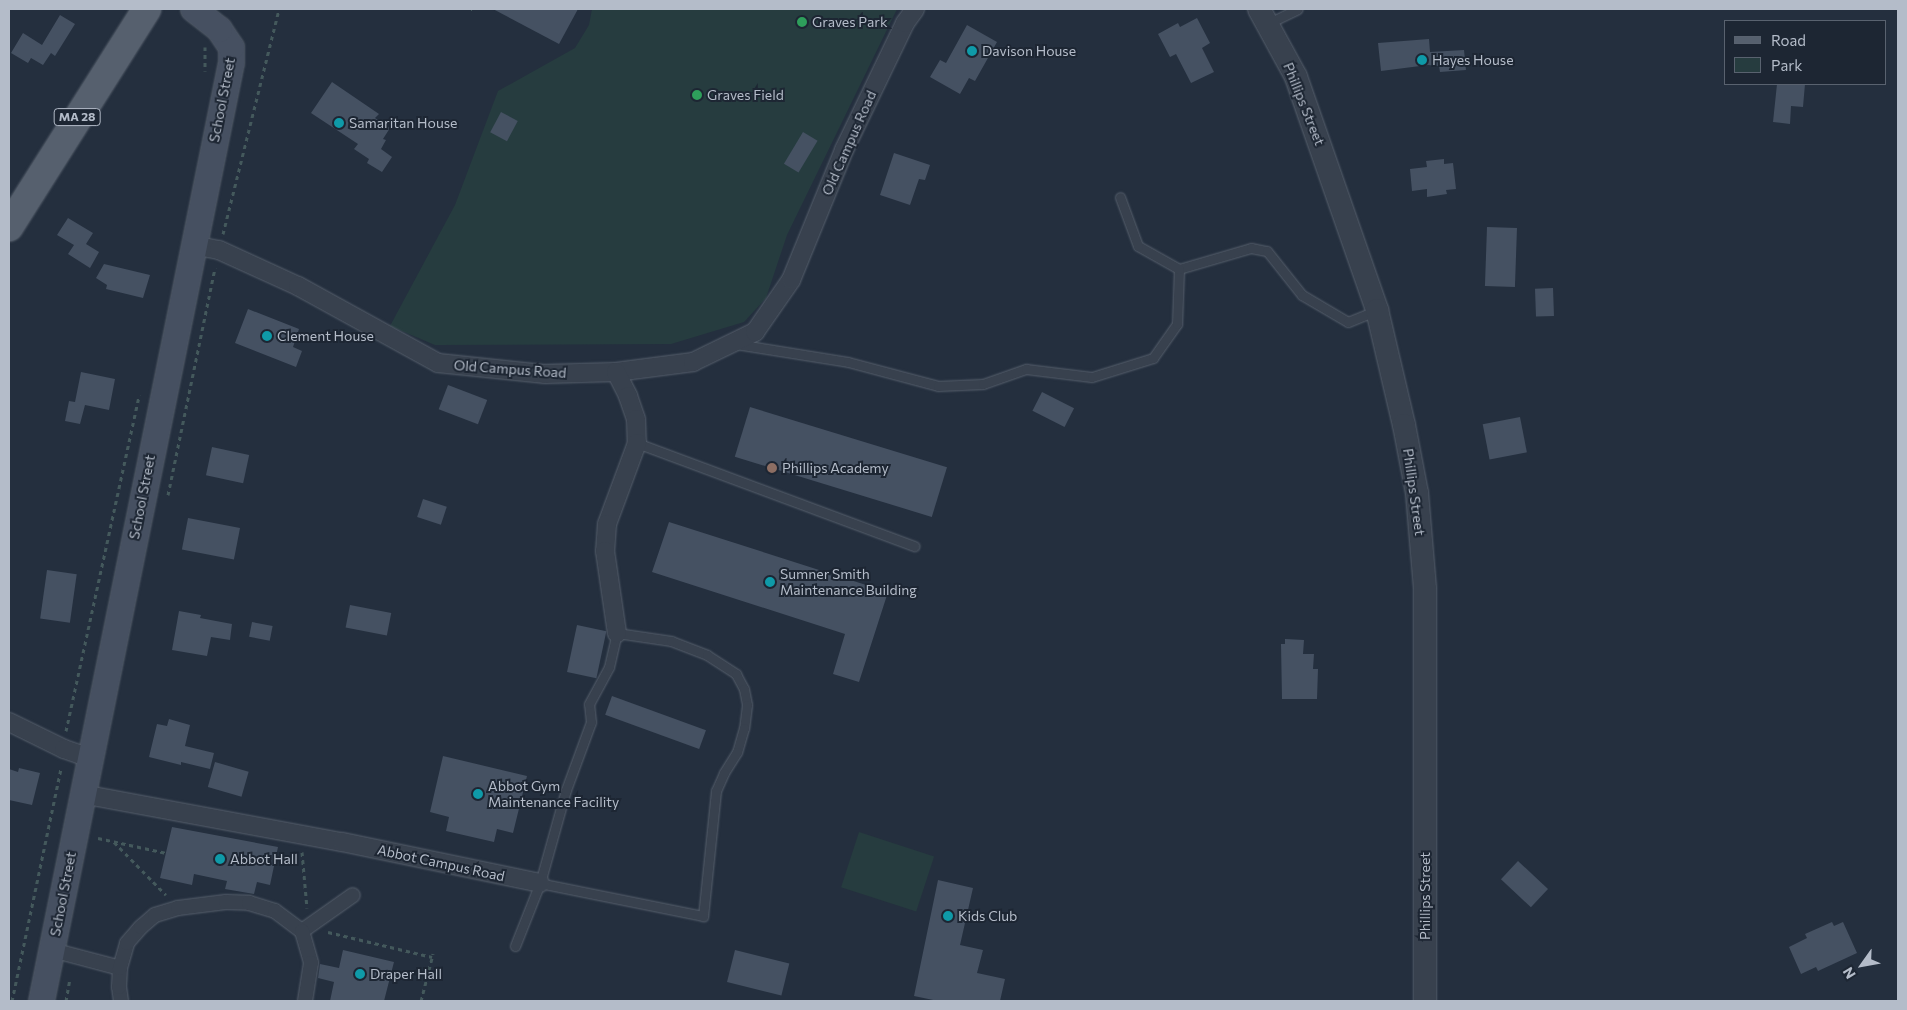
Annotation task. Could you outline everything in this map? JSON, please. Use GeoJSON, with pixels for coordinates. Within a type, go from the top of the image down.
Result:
{"type":"FeatureCollection","features":[{"type":"Feature","properties":{"kind":"main road","name":"MA 28"},"geometry":{"type":"LineString","coordinates":[[9,227],[147,9]]}},
{"type":"Feature","properties":{"kind":"main road","name":"School Street"},"geometry":{"type":"LineString","coordinates":[[41,1001],[232,55],[231,47],[219,29],[193,9]]}},
{"type":"Feature","properties":{"kind":"street","name":"Old Campus Road"},"geometry":{"type":"LineString","coordinates":[[193,245],[219,250],[298,286],[438,363],[545,374],[616,372],[694,362],[734,344],[755,332],[791,280],[844,150],[905,23],[915,9]]}},
{"type":"Feature","properties":{"kind":"street","name":"Phillips Street"},"geometry":{"type":"LineString","coordinates":[[1263,16],[1296,77],[1377,310],[1404,425],[1417,493],[1425,589],[1425,1001]]}},
{"type":"Feature","properties":{"kind":"street"},"geometry":{"type":"LineString","coordinates":[[616,372],[636,419],[637,443],[607,524],[604,551],[617,633]]}},
{"type":"Feature","properties":{"kind":"street"},"geometry":{"type":"LineString","coordinates":[[9,722],[64,749],[90,758]]}},
{"type":"Feature","properties":{"kind":"street","name":"Abbot Campus Road"},"geometry":{"type":"LineString","coordinates":[[82,794],[300,834],[540,883]]}},
{"type":"Feature","properties":{"kind":"street"},"geometry":{"type":"LineString","coordinates":[[306,929],[353,895]]}},
{"type":"Feature","properties":{"kind":"street"},"geometry":{"type":"LineString","coordinates":[[121,1001],[119,987],[120,968],[127,943],[155,915],[178,908],[226,902],[249,903],[275,912],[306,929]]}},
{"type":"Feature","properties":{"kind":"street"},"geometry":{"type":"LineString","coordinates":[[305,1001],[311,963],[306,929]]}},
{"type":"Feature","properties":{"kind":"street"},"geometry":{"type":"LineString","coordinates":[[52,950],[120,968]]}},
{"type":"Feature","properties":{"kind":"lane"},"geometry":{"type":"LineString","coordinates":[[1263,16],[1298,9]]}},
{"type":"Feature","properties":{"kind":"lane"},"geometry":{"type":"LineString","coordinates":[[1120,197],[1138,246],[1179,269],[1251,248],[1267,251],[1302,295],[1348,322],[1377,310]]}},
{"type":"Feature","properties":{"kind":"lane"},"geometry":{"type":"LineString","coordinates":[[734,344],[848,362],[938,386],[983,384],[1026,369],[1092,377],[1153,358],[1177,324],[1179,269]]}},
{"type":"Feature","properties":{"kind":"lane"},"geometry":{"type":"LineString","coordinates":[[637,443],[914,546]]}},
{"type":"Feature","properties":{"kind":"lane"},"geometry":{"type":"LineString","coordinates":[[515,946],[540,883],[552,837],[582,742],[591,722],[588,704],[609,667],[617,633],[671,641],[707,655],[736,674],[744,689],[747,705],[744,728],[737,752],[724,772],[716,792],[703,916],[540,883]]}},
{"type":"Feature","properties":{"kind":"path"},"geometry":{"type":"LineString","coordinates":[[223,235],[279,9]]}},
{"type":"Feature","properties":{"kind":"path"},"geometry":{"type":"LineString","coordinates":[[199,40],[205,45],[204,80]]}},
{"type":"Feature","properties":{"kind":"path"},"geometry":{"type":"LineString","coordinates":[[66,734],[140,392]]}},
{"type":"Feature","properties":{"kind":"path"},"geometry":{"type":"LineString","coordinates":[[12,1001],[62,764]]}},
{"type":"Feature","properties":{"kind":"path"},"geometry":{"type":"LineString","coordinates":[[300,834],[306,929],[432,956],[421,1001]]}},
{"type":"Feature","properties":{"kind":"path"},"geometry":{"type":"LineString","coordinates":[[98,838],[166,853]]}},
{"type":"Feature","properties":{"kind":"path"},"geometry":{"type":"LineString","coordinates":[[114,842],[178,908]]}},
{"type":"Feature","properties":{"kind":"green space"},"geometry":{"type":"Polygon","coordinates":[[[592,9],[897,9],[787,235],[766,298],[744,322],[671,344],[435,345],[390,326],[455,205],[498,91],[575,48],[589,25],[592,9]]]}},
{"type":"Feature","properties":{"kind":"green space"},"geometry":{"type":"Polygon","coordinates":[[[859,832],[934,856],[916,912],[841,887],[859,832]]]}},
{"type":"Feature","properties":{"kind":"building"},"geometry":{"type":"Polygon","coordinates":[[[493,9],[578,9],[559,44],[493,9]]]}},
{"type":"Feature","properties":{"kind":"building"},"geometry":{"type":"Polygon","coordinates":[[[60,15],[75,24],[55,56],[51,53],[43,65],[31,58],[28,63],[11,53],[23,33],[42,45],[60,15]]]}},
{"type":"Feature","properties":{"kind":"building"},"geometry":{"type":"Polygon","coordinates":[[[1197,18],[1210,43],[1202,48],[1214,72],[1191,83],[1176,54],[1170,57],[1158,34],[1178,23],[1180,27],[1197,18]]]}},
{"type":"Feature","properties":{"kind":"building","name":"Davison House"},"geometry":{"type":"Polygon","coordinates":[[[967,25],[997,42],[975,81],[969,78],[960,94],[930,77],[940,60],[946,63],[967,25]]]}},
{"type":"Feature","properties":{"kind":"building","name":"Hayes House"},"geometry":{"type":"Polygon","coordinates":[[[1429,39],[1430,52],[1464,50],[1466,70],[1440,72],[1439,66],[1428,65],[1381,71],[1378,43],[1429,39]]]}},
{"type":"Feature","properties":{"kind":"building","name":"Samaritan House"},"geometry":{"type":"Polygon","coordinates":[[[332,82],[379,114],[375,118],[390,128],[383,139],[386,140],[381,149],[392,157],[382,172],[367,163],[369,159],[354,149],[358,144],[311,113],[332,82]]]}},
{"type":"Feature","properties":{"kind":"building"},"geometry":{"type":"Polygon","coordinates":[[[1777,85],[1805,85],[1803,107],[1791,106],[1790,124],[1773,122],[1777,85]]]}},
{"type":"Feature","properties":{"kind":"building"},"geometry":{"type":"Polygon","coordinates":[[[501,112],[518,121],[507,141],[490,132],[501,112]]]}},
{"type":"Feature","properties":{"kind":"building"},"geometry":{"type":"Polygon","coordinates":[[[803,132],[818,141],[799,172],[784,164],[803,132]]]}},
{"type":"Feature","properties":{"kind":"building"},"geometry":{"type":"Polygon","coordinates":[[[894,153],[930,165],[925,180],[919,179],[910,205],[880,195],[894,153]]]}},
{"type":"Feature","properties":{"kind":"building"},"geometry":{"type":"Polygon","coordinates":[[[1444,159],[1444,164],[1453,163],[1456,189],[1446,190],[1447,194],[1427,197],[1427,189],[1412,191],[1410,169],[1427,167],[1426,161],[1444,159]]]}},
{"type":"Feature","properties":{"kind":"building"},"geometry":{"type":"Polygon","coordinates":[[[68,218],[93,233],[86,244],[99,252],[90,268],[68,254],[74,245],[57,235],[68,218]]]}},
{"type":"Feature","properties":{"kind":"building"},"geometry":{"type":"Polygon","coordinates":[[[1487,227],[1517,228],[1515,287],[1485,286],[1487,227]]]}},
{"type":"Feature","properties":{"kind":"building"},"geometry":{"type":"Polygon","coordinates":[[[104,264],[150,275],[143,298],[106,289],[107,285],[96,278],[104,264]]]}},
{"type":"Feature","properties":{"kind":"building"},"geometry":{"type":"Polygon","coordinates":[[[1553,288],[1554,316],[1536,317],[1535,289],[1553,288]]]}},
{"type":"Feature","properties":{"kind":"building","name":"Clement House"},"geometry":{"type":"Polygon","coordinates":[[[248,309],[299,329],[293,347],[302,351],[296,367],[235,343],[248,309]]]}},
{"type":"Feature","properties":{"kind":"building"},"geometry":{"type":"Polygon","coordinates":[[[81,372],[115,379],[109,410],[85,405],[80,424],[65,421],[69,401],[75,402],[81,372]]]}},
{"type":"Feature","properties":{"kind":"building"},"geometry":{"type":"Polygon","coordinates":[[[448,385],[487,400],[478,424],[439,409],[448,385]]]}},
{"type":"Feature","properties":{"kind":"building"},"geometry":{"type":"Polygon","coordinates":[[[1042,392],[1074,408],[1065,427],[1032,411],[1042,392]]]}},
{"type":"Feature","properties":{"kind":"building"},"geometry":{"type":"Polygon","coordinates":[[[750,407],[947,467],[932,517],[735,457],[750,407]]]}},
{"type":"Feature","properties":{"kind":"building"},"geometry":{"type":"Polygon","coordinates":[[[1520,417],[1527,452],[1490,460],[1483,424],[1520,417]]]}},
{"type":"Feature","properties":{"kind":"building"},"geometry":{"type":"Polygon","coordinates":[[[212,447],[249,455],[243,483],[206,475],[212,447]]]}},
{"type":"Feature","properties":{"kind":"building"},"geometry":{"type":"Polygon","coordinates":[[[423,499],[447,507],[441,525],[417,517],[423,499]]]}},
{"type":"Feature","properties":{"kind":"building"},"geometry":{"type":"Polygon","coordinates":[[[188,518],[240,528],[234,560],[182,549],[188,518]]]}},
{"type":"Feature","properties":{"kind":"building","name":"Sumner Smith Maintenance Building"},"geometry":{"type":"Polygon","coordinates":[[[669,522],[888,592],[859,682],[833,674],[845,634],[652,572],[669,522]]]}},
{"type":"Feature","properties":{"kind":"building"},"geometry":{"type":"Polygon","coordinates":[[[47,570],[77,574],[70,623],[40,619],[47,570]]]}},
{"type":"Feature","properties":{"kind":"building"},"geometry":{"type":"Polygon","coordinates":[[[350,605],[391,613],[387,636],[346,628],[350,605]]]}},
{"type":"Feature","properties":{"kind":"building"},"geometry":{"type":"Polygon","coordinates":[[[179,611],[201,615],[200,618],[232,624],[230,640],[211,637],[207,656],[172,650],[179,611]]]}},
{"type":"Feature","properties":{"kind":"building"},"geometry":{"type":"Polygon","coordinates":[[[252,622],[273,626],[270,641],[249,637],[252,622]]]}},
{"type":"Feature","properties":{"kind":"building"},"geometry":{"type":"Polygon","coordinates":[[[577,625],[606,631],[596,678],[567,672],[577,625]]]}},
{"type":"Feature","properties":{"kind":"building"},"geometry":{"type":"Polygon","coordinates":[[[1285,639],[1304,640],[1303,654],[1314,654],[1313,669],[1318,669],[1317,699],[1282,699],[1281,644],[1285,644],[1285,639]]]}},
{"type":"Feature","properties":{"kind":"building"},"geometry":{"type":"Polygon","coordinates":[[[612,696],[706,730],[699,749],[605,715],[612,696]]]}},
{"type":"Feature","properties":{"kind":"building"},"geometry":{"type":"Polygon","coordinates":[[[169,719],[190,725],[185,746],[214,753],[210,769],[181,762],[181,765],[149,757],[157,724],[167,726],[169,719]]]}},
{"type":"Feature","properties":{"kind":"building","name":"Abbot Gym Maintenance Facility"},"geometry":{"type":"Polygon","coordinates":[[[443,756],[527,776],[513,833],[497,829],[494,842],[446,831],[449,817],[430,812],[443,756]]]}},
{"type":"Feature","properties":{"kind":"building"},"geometry":{"type":"Polygon","coordinates":[[[215,762],[249,772],[241,797],[208,787],[215,762]]]}},
{"type":"Feature","properties":{"kind":"building"},"geometry":{"type":"Polygon","coordinates":[[[19,768],[40,773],[32,805],[9,800],[9,769],[18,772],[19,768]]]}},
{"type":"Feature","properties":{"kind":"building","name":"Abbot Hall"},"geometry":{"type":"Polygon","coordinates":[[[172,827],[278,847],[270,885],[257,882],[254,894],[225,889],[227,881],[194,874],[192,885],[160,878],[172,827]]]}},
{"type":"Feature","properties":{"kind":"building"},"geometry":{"type":"Polygon","coordinates":[[[1518,861],[1548,889],[1531,907],[1501,879],[1518,861]]]}},
{"type":"Feature","properties":{"kind":"building","name":"Kids Club"},"geometry":{"type":"Polygon","coordinates":[[[938,880],[973,888],[960,945],[983,950],[977,973],[1005,979],[1000,1001],[938,1001],[914,996],[938,880]]]}},
{"type":"Feature","properties":{"kind":"building"},"geometry":{"type":"Polygon","coordinates":[[[1832,922],[1834,926],[1843,922],[1857,953],[1818,971],[1816,967],[1801,974],[1789,947],[1807,938],[1805,934],[1832,922]]]}},
{"type":"Feature","properties":{"kind":"building","name":"Draper Hall"},"geometry":{"type":"Polygon","coordinates":[[[343,950],[394,962],[384,1001],[330,1001],[334,982],[318,978],[320,964],[339,968],[343,950]]]}},
{"type":"Feature","properties":{"kind":"building"},"geometry":{"type":"Polygon","coordinates":[[[735,950],[789,964],[781,996],[727,982],[735,950]]]}},
{"type":"Feature","properties":{"kind":"place","name":"Graves Park"},"geometry":{"type":"Point","coordinates":[802,22]}},
{"type":"Feature","properties":{"kind":"place","name":"Davison House"},"geometry":{"type":"Point","coordinates":[972,51]}},
{"type":"Feature","properties":{"kind":"place","name":"Hayes House"},"geometry":{"type":"Point","coordinates":[1422,60]}},
{"type":"Feature","properties":{"kind":"place","name":"Graves Field"},"geometry":{"type":"Point","coordinates":[697,95]}},
{"type":"Feature","properties":{"kind":"place","name":"Samaritan House"},"geometry":{"type":"Point","coordinates":[339,123]}},
{"type":"Feature","properties":{"kind":"place","name":"Clement House"},"geometry":{"type":"Point","coordinates":[267,336]}},
{"type":"Feature","properties":{"kind":"place","name":"Phillips Academy"},"geometry":{"type":"Point","coordinates":[772,468]}},
{"type":"Feature","properties":{"kind":"place","name":"Sumner Smith Maintenance Building"},"geometry":{"type":"Point","coordinates":[770,582]}},
{"type":"Feature","properties":{"kind":"place","name":"Abbot Gym Maintenance Facility"},"geometry":{"type":"Point","coordinates":[478,794]}},
{"type":"Feature","properties":{"kind":"place","name":"Abbot Hall"},"geometry":{"type":"Point","coordinates":[220,859]}},
{"type":"Feature","properties":{"kind":"place","name":"Kids Club"},"geometry":{"type":"Point","coordinates":[948,916]}},
{"type":"Feature","properties":{"kind":"place","name":"Draper Hall"},"geometry":{"type":"Point","coordinates":[360,974]}}]}
